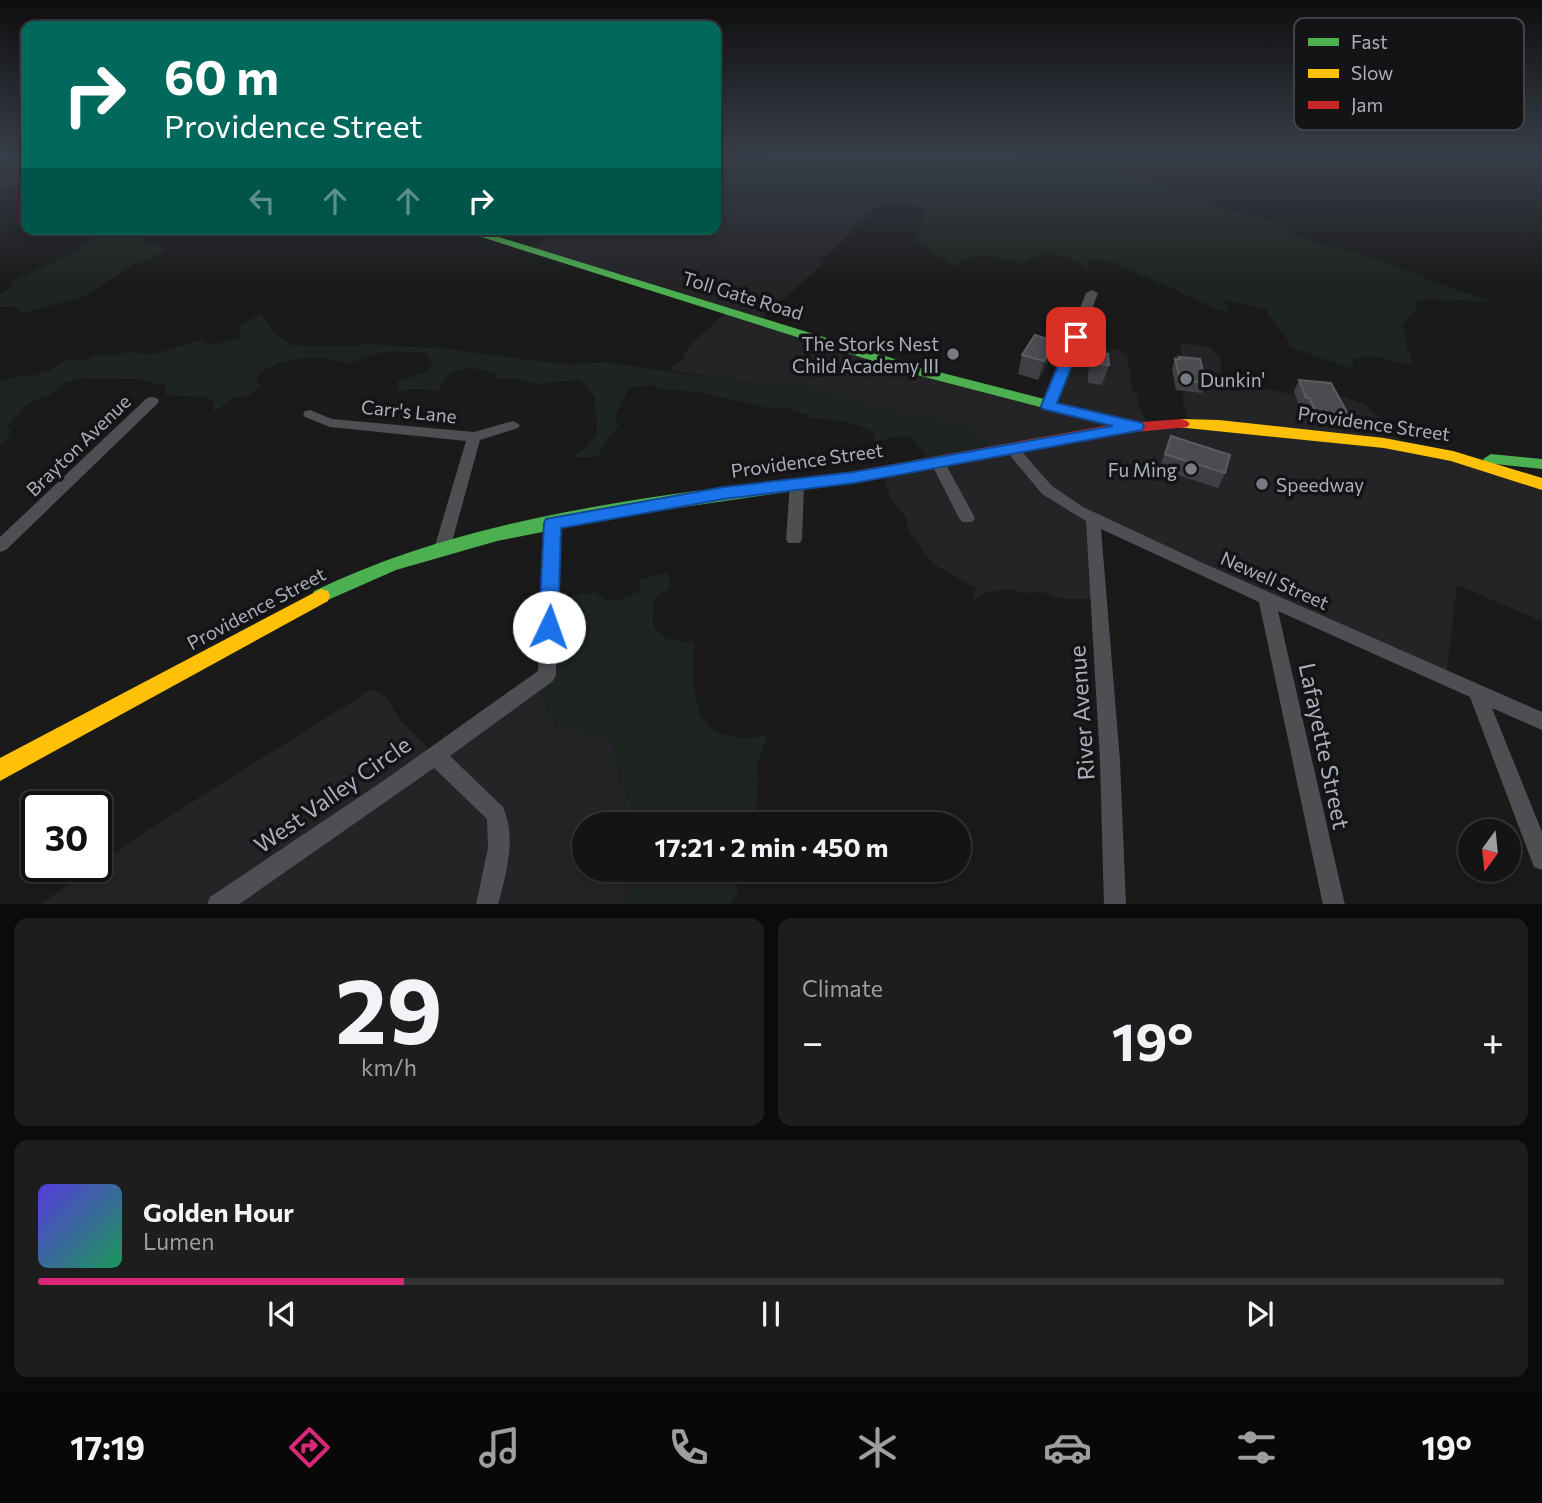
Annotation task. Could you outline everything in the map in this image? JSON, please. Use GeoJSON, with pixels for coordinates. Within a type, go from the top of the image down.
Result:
{"type":"FeatureCollection","features":[{"type":"Feature","properties":{"kind":"main road","name":"Toll Gate Road"},"geometry":{"type":"LineString","coordinates":[[480,235],[922,372],[1048,406],[1136,426]]}},
{"type":"Feature","properties":{"kind":"main road","name":"Providence Street"},"geometry":{"type":"LineString","coordinates":[[0,770],[350,581],[498,533],[724,493],[854,477],[1136,426],[1231,426],[1384,443],[1453,456],[1542,484]]}},
{"type":"Feature","properties":{"kind":"main road"},"geometry":{"type":"LineString","coordinates":[[1453,456],[1542,464]]}},
{"type":"Feature","properties":{"kind":"street"},"geometry":{"type":"LineString","coordinates":[[1048,406],[1092,293]]}},
{"type":"Feature","properties":{"kind":"street","name":"Brayton Avenue"},"geometry":{"type":"LineString","coordinates":[[0,546],[152,401]]}},
{"type":"Feature","properties":{"kind":"street","name":"Carr's Lane"},"geometry":{"type":"LineString","coordinates":[[310,414],[330,423],[474,437],[442,549]]}},
{"type":"Feature","properties":{"kind":"street"},"geometry":{"type":"LineString","coordinates":[[474,437],[513,425]]}},
{"type":"Feature","properties":{"kind":"street","name":"Newell Street"},"geometry":{"type":"LineString","coordinates":[[1011,448],[1047,490],[1093,518],[1267,599],[1542,721]]}},
{"type":"Feature","properties":{"kind":"street"},"geometry":{"type":"LineString","coordinates":[[937,461],[967,518]]}},
{"type":"Feature","properties":{"kind":"street"},"geometry":{"type":"LineString","coordinates":[[794,539],[797,484]]}},
{"type":"Feature","properties":{"kind":"street","name":"River Avenue"},"geometry":{"type":"LineString","coordinates":[[1093,518],[1110,761],[1115,904]]}},
{"type":"Feature","properties":{"kind":"street"},"geometry":{"type":"LineString","coordinates":[[435,755],[547,675],[552,523]]}},
{"type":"Feature","properties":{"kind":"street","name":"Lafayette Street"},"geometry":{"type":"LineString","coordinates":[[1267,599],[1334,904]]}},
{"type":"Feature","properties":{"kind":"street"},"geometry":{"type":"LineString","coordinates":[[1476,692],[1542,859]]}},
{"type":"Feature","properties":{"kind":"street","name":"West Valley Circle"},"geometry":{"type":"LineString","coordinates":[[219,904],[435,755],[496,814],[500,827],[499,853],[487,904]]}},
{"type":"Feature","properties":{"kind":"shaded area"},"geometry":{"type":"Polygon","coordinates":[[[721,199],[1197,199],[1223,210],[1269,219],[1308,241],[1353,251],[1491,302],[1425,299],[1415,301],[1416,310],[1401,325],[1407,339],[1406,347],[1414,364],[1360,357],[1352,360],[1353,369],[1290,347],[1266,309],[1223,299],[1229,310],[1221,311],[1113,262],[1089,260],[1088,268],[1065,257],[1049,254],[1025,263],[998,257],[971,257],[955,266],[916,241],[925,208],[893,204],[721,204],[721,199]]]}},
{"type":"Feature","properties":{"kind":"shaded area"},"geometry":{"type":"Polygon","coordinates":[[[721,203],[880,204],[827,256],[819,257],[825,262],[760,320],[1045,403],[1078,344],[1109,351],[1118,350],[1127,354],[1132,390],[1138,395],[1137,404],[1148,424],[1189,424],[1182,396],[1190,386],[1174,364],[1173,356],[1181,355],[1180,343],[1208,346],[1220,356],[1223,380],[1290,394],[1337,395],[1364,404],[1395,430],[1403,448],[1542,484],[1542,621],[1457,585],[1446,678],[1101,523],[1093,599],[1062,599],[1042,592],[1026,593],[1007,589],[983,593],[973,600],[976,588],[933,564],[908,531],[907,519],[891,499],[881,470],[926,462],[976,429],[857,403],[812,388],[760,384],[669,370],[685,358],[690,345],[726,312],[530,248],[548,235],[721,235],[721,203]]]}},
{"type":"Feature","properties":{"kind":"shaded area"},"geometry":{"type":"Polygon","coordinates":[[[155,235],[148,239],[148,243],[165,249],[155,257],[135,264],[83,297],[23,313],[15,306],[0,307],[0,294],[13,286],[11,282],[78,250],[89,243],[90,236],[155,235]]]}},
{"type":"Feature","properties":{"kind":"shaded area"},"geometry":{"type":"Polygon","coordinates":[[[261,314],[274,333],[291,345],[367,344],[440,348],[570,365],[602,362],[760,384],[812,388],[857,403],[976,429],[991,449],[927,459],[916,442],[907,436],[875,441],[874,433],[851,423],[811,418],[785,408],[771,409],[701,392],[666,390],[651,385],[629,388],[615,417],[619,427],[612,432],[597,457],[570,457],[583,450],[597,434],[595,397],[580,380],[536,384],[515,378],[498,379],[495,373],[469,369],[448,376],[439,391],[412,389],[399,392],[397,382],[426,372],[433,362],[425,352],[378,353],[350,364],[325,358],[304,358],[278,363],[265,369],[256,380],[260,387],[249,395],[232,399],[216,411],[212,409],[214,403],[208,397],[166,395],[166,386],[138,379],[81,378],[64,383],[55,392],[29,403],[6,427],[12,431],[0,447],[0,382],[18,376],[37,375],[66,359],[83,360],[97,355],[115,356],[127,352],[154,354],[200,340],[211,345],[240,338],[241,325],[261,314]]]}},
{"type":"Feature","properties":{"kind":"shaded area"},"geometry":{"type":"Polygon","coordinates":[[[667,573],[671,587],[655,598],[653,621],[655,628],[665,637],[694,643],[696,700],[706,723],[716,731],[735,737],[753,738],[768,734],[757,764],[759,783],[755,812],[635,812],[619,780],[613,740],[596,734],[557,729],[537,684],[556,598],[595,593],[611,601],[621,599],[639,592],[640,579],[667,573]]]}},
{"type":"Feature","properties":{"kind":"shaded area"},"geometry":{"type":"Polygon","coordinates":[[[537,684],[557,729],[596,734],[613,740],[619,780],[635,812],[572,812],[572,882],[632,882],[624,904],[40,904],[72,882],[112,882],[112,855],[372,689],[386,697],[400,720],[435,755],[537,684]]]}},
{"type":"Feature","properties":{"kind":"shaded area"},"geometry":{"type":"Polygon","coordinates":[[[632,882],[737,882],[737,894],[731,904],[624,904],[632,882]]]}},
{"type":"Feature","properties":{"kind":"building"},"geometry":{"type":"Polygon","coordinates":[[[1035,335],[1054,341],[1044,361],[1022,355],[1035,335]]]}},
{"type":"Feature","properties":{"kind":"building"},"geometry":{"type":"Polygon","coordinates":[[[1094,352],[1108,354],[1109,365],[1094,363],[1094,352]]]}},
{"type":"Feature","properties":{"kind":"building"},"geometry":{"type":"Polygon","coordinates":[[[1179,357],[1200,359],[1206,383],[1180,380],[1175,359],[1180,359],[1179,357]]]}},
{"type":"Feature","properties":{"kind":"building"},"geometry":{"type":"Polygon","coordinates":[[[1299,380],[1331,383],[1348,414],[1316,411],[1309,398],[1306,398],[1299,380]]]}},
{"type":"Feature","properties":{"kind":"building"},"geometry":{"type":"Polygon","coordinates":[[[1171,436],[1230,455],[1225,473],[1165,454],[1171,436]]]}},
{"type":"Feature","properties":{"kind":"traffic: fast"},"geometry":{"type":"LineString","coordinates":[[480,235],[922,372],[1125,424]]}},
{"type":"Feature","properties":{"kind":"traffic: fast"},"geometry":{"type":"LineString","coordinates":[[1491,459],[1542,464]]}},
{"type":"Feature","properties":{"kind":"traffic: fast"},"geometry":{"type":"LineString","coordinates":[[321,596],[389,566],[497,534],[636,508],[849,478]]}},
{"type":"Feature","properties":{"kind":"traffic: slow"},"geometry":{"type":"LineString","coordinates":[[1182,424],[1219,425],[1384,443],[1453,456],[1542,484]]}},
{"type":"Feature","properties":{"kind":"traffic: slow"},"geometry":{"type":"LineString","coordinates":[[0,770],[321,596]]}},
{"type":"Feature","properties":{"kind":"traffic: jam"},"geometry":{"type":"LineString","coordinates":[[849,478],[1115,429],[1182,424]]}},
{"type":"Feature","properties":{"kind":"place","name":"The Storks Nest Child Academy III"},"geometry":{"type":"Point","coordinates":[953,354]}},
{"type":"Feature","properties":{"kind":"place","name":"Dunkin'"},"geometry":{"type":"Point","coordinates":[1186,379]}},
{"type":"Feature","properties":{"kind":"place","name":"Fu Ming"},"geometry":{"type":"Point","coordinates":[1191,469]}},
{"type":"Feature","properties":{"kind":"place","name":"Speedway"},"geometry":{"type":"Point","coordinates":[1262,484]}},
{"type":"Feature","properties":{"kind":"route"},"geometry":{"type":"LineString","coordinates":[[549,627],[552,523],[724,493],[854,477],[1136,426],[1048,406],[1076,337]]}}]}
